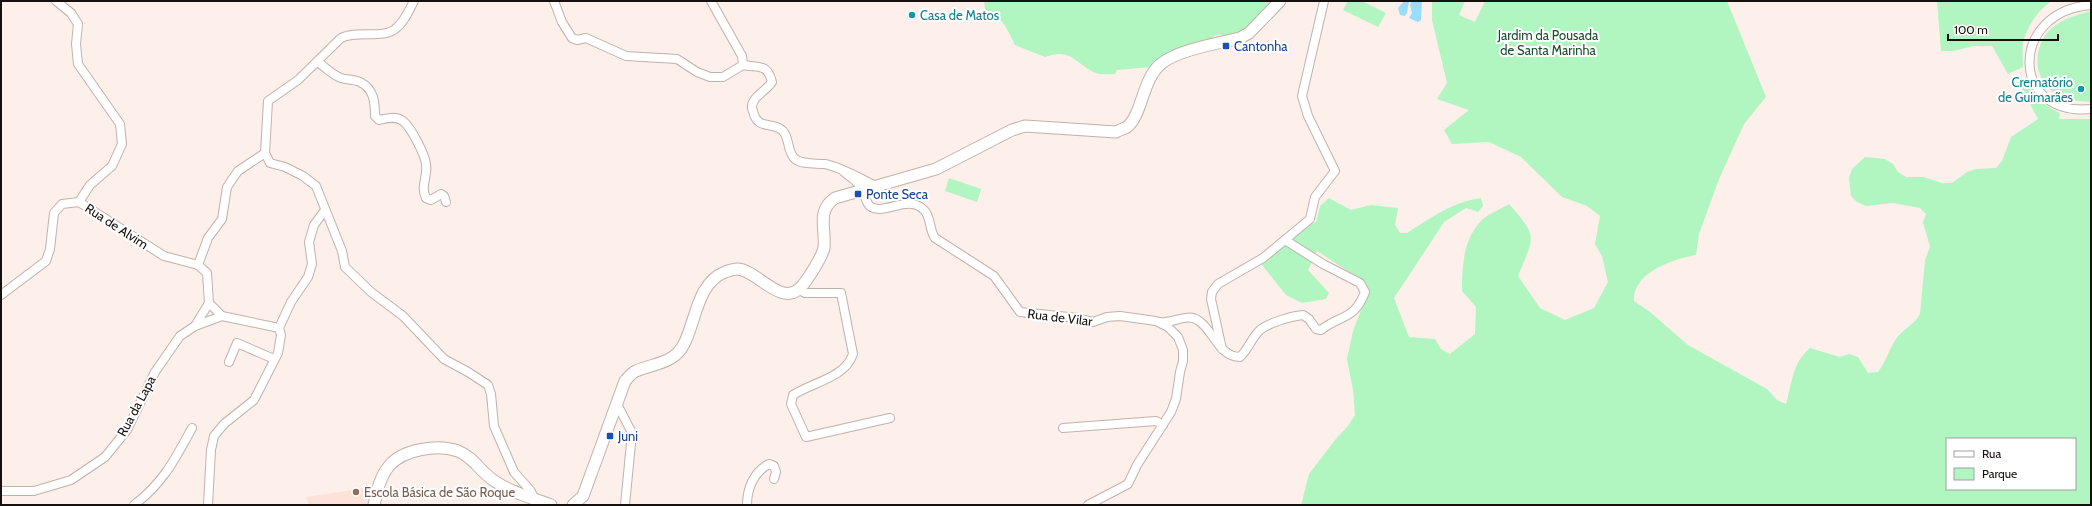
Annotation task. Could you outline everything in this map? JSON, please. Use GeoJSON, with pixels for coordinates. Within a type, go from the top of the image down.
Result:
{"type":"FeatureCollection","features":[{"type":"Feature","properties":{"kind":"street","name":"Rua de Alvim"},"geometry":{"type":"LineString","coordinates":[[56,1],[71,13],[78,24],[76,44],[78,64],[120,124],[122,144],[112,166],[90,185],[79,202],[164,256],[198,265]]}},
{"type":"Feature","properties":{"kind":"street"},"geometry":{"type":"LineString","coordinates":[[414,1],[395,30],[387,33],[350,34],[341,38],[298,80],[268,101],[265,153],[270,163],[286,167],[303,176],[316,186],[342,251],[345,267],[371,292],[403,316],[444,360],[468,372],[488,385],[491,394],[494,426],[514,472],[530,490],[535,500]]}},
{"type":"Feature","properties":{"kind":"street"},"geometry":{"type":"LineString","coordinates":[[554,1],[562,22],[572,38],[577,40],[586,38],[626,56],[677,59],[697,72],[710,77],[723,77],[744,65],[761,67],[770,73],[772,82],[767,89],[754,100],[751,106],[755,119],[761,124],[775,127],[783,131],[791,153],[795,159],[804,162],[827,164],[876,186]]}},
{"type":"Feature","properties":{"kind":"street"},"geometry":{"type":"LineString","coordinates":[[712,1],[742,56],[744,65]]}},
{"type":"Feature","properties":{"kind":"street"},"geometry":{"type":"LineString","coordinates":[[573,505],[583,496],[616,402],[625,381],[634,372],[672,359],[684,345],[701,298],[710,282],[723,273],[736,269],[748,271],[777,291],[790,293],[799,290],[819,260],[824,248],[824,211],[827,204],[835,198],[936,169],[1012,130],[1025,126],[1116,132],[1127,127],[1134,118],[1151,74],[1162,63],[1177,55],[1240,38],[1249,33],[1280,1]]}},
{"type":"Feature","properties":{"kind":"street"},"geometry":{"type":"LineString","coordinates":[[1222,349],[1211,300],[1212,292],[1218,284],[1262,258],[1310,219],[1316,197],[1335,171],[1308,116],[1302,96],[1324,1]]}},
{"type":"Feature","properties":{"kind":"street"},"geometry":{"type":"LineString","coordinates":[[2091,5],[2073,9],[2057,15],[2046,22],[2037,33],[2030,50],[2029,68],[2036,88],[2049,101],[2066,108],[2091,109]]}},
{"type":"Feature","properties":{"kind":"street"},"geometry":{"type":"LineString","coordinates":[[318,62],[342,78],[359,82],[366,86],[372,93],[375,101],[375,116],[379,120],[395,117],[403,121],[410,129],[424,156],[426,164],[423,187],[426,198],[431,200],[440,194],[444,196],[446,202]]}},
{"type":"Feature","properties":{"kind":"street"},"geometry":{"type":"LineString","coordinates":[[195,326],[209,303],[207,273],[198,265],[208,238],[222,219],[226,187],[238,171],[265,153]]}},
{"type":"Feature","properties":{"kind":"street"},"geometry":{"type":"LineString","coordinates":[[844,172],[857,182],[863,189]]}},
{"type":"Feature","properties":{"kind":"street","name":"Rua de Vilar"},"geometry":{"type":"LineString","coordinates":[[863,189],[868,204],[873,208],[886,208],[904,204],[913,204],[924,209],[928,215],[930,227],[935,238],[994,276],[1020,312],[1078,318],[1093,322],[1107,317],[1120,316],[1156,321],[1168,327],[1178,337],[1183,350],[1183,361],[1176,399],[1163,425],[1137,465],[1128,484],[1122,489],[1088,505]]}},
{"type":"Feature","properties":{"kind":"street"},"geometry":{"type":"LineString","coordinates":[[1,295],[46,262],[50,250],[54,213],[62,204],[79,202]]}},
{"type":"Feature","properties":{"kind":"street"},"geometry":{"type":"LineString","coordinates":[[208,505],[211,450],[214,436],[224,424],[254,400],[274,359],[281,336],[279,328],[291,302],[308,277],[312,264],[309,242],[314,225],[325,210]]}},
{"type":"Feature","properties":{"kind":"street"},"geometry":{"type":"LineString","coordinates":[[1156,321],[1174,322],[1188,317],[1198,320],[1206,327],[1222,349],[1232,357],[1240,357],[1259,331],[1292,316],[1303,315],[1309,319],[1316,329],[1321,330],[1330,323],[1341,320],[1360,306],[1365,292],[1360,283],[1323,264],[1285,240]]}},
{"type":"Feature","properties":{"kind":"street"},"geometry":{"type":"LineString","coordinates":[[799,290],[805,294],[841,293],[853,354],[850,362],[830,378],[793,395],[792,404],[806,437],[890,418]]}},
{"type":"Feature","properties":{"kind":"street"},"geometry":{"type":"LineString","coordinates":[[209,303],[222,316]]}},
{"type":"Feature","properties":{"kind":"street"},"geometry":{"type":"LineString","coordinates":[[195,326],[222,316],[279,328]]}},
{"type":"Feature","properties":{"kind":"street","name":"Rua da Lapa"},"geometry":{"type":"LineString","coordinates":[[1,491],[34,492],[71,480],[105,457],[127,430],[155,372],[180,336],[195,326]]}},
{"type":"Feature","properties":{"kind":"street"},"geometry":{"type":"LineString","coordinates":[[229,362],[237,343],[274,359]]}},
{"type":"Feature","properties":{"kind":"street"},"geometry":{"type":"LineString","coordinates":[[616,402],[632,433],[625,505]]}},
{"type":"Feature","properties":{"kind":"street"},"geometry":{"type":"LineString","coordinates":[[1064,428],[1156,422],[1163,425]]}},
{"type":"Feature","properties":{"kind":"street"},"geometry":{"type":"LineString","coordinates":[[134,505],[147,495],[167,474],[192,428]]}},
{"type":"Feature","properties":{"kind":"street"},"geometry":{"type":"LineString","coordinates":[[374,505],[379,485],[390,465],[399,458],[411,453],[438,448],[448,449],[463,454],[492,479],[504,486],[535,500],[551,505]]}},
{"type":"Feature","properties":{"kind":"street"},"geometry":{"type":"LineString","coordinates":[[747,505],[747,492],[760,469],[769,464],[774,466],[776,472],[774,479]]}},
{"type":"Feature","properties":{"kind":"shaded area","name":"Escola Básica de São Roque"},"geometry":{"type":"Polygon","coordinates":[[[373,487],[369,505],[309,505],[306,497],[373,487]]]}},
{"type":"Feature","properties":{"kind":"green space"},"geometry":{"type":"Polygon","coordinates":[[[984,1],[1275,1],[1245,31],[1225,37],[1220,34],[1214,36],[1210,41],[1152,67],[1117,70],[1115,74],[1100,74],[1067,55],[1054,54],[1045,57],[1015,45],[1000,19],[991,12],[985,10],[984,1]]]}},
{"type":"Feature","properties":{"kind":"green space"},"geometry":{"type":"Polygon","coordinates":[[[1348,1],[1362,1],[1386,13],[1378,27],[1343,10],[1348,1]]]}},
{"type":"Feature","properties":{"kind":"green space","name":"Jardim da Pousada de Santa Marinha"},"geometry":{"type":"Polygon","coordinates":[[[1432,1],[1465,1],[1459,15],[1475,22],[1485,1],[1727,1],[1766,97],[1744,124],[1719,179],[1699,234],[1696,255],[1666,264],[1647,275],[1635,291],[1634,301],[1650,312],[1688,345],[1767,389],[1777,400],[1786,404],[1796,367],[1804,354],[1810,348],[1840,357],[1849,354],[1858,357],[1868,373],[1878,372],[1896,339],[1915,321],[1920,314],[1925,260],[1930,247],[1923,222],[1926,214],[1920,208],[1893,203],[1866,206],[1857,202],[1851,196],[1849,178],[1852,169],[1865,157],[1885,159],[1893,164],[1898,172],[1906,177],[1924,177],[1942,183],[1952,183],[1967,172],[1976,169],[1996,168],[2002,161],[2011,137],[2038,119],[2018,82],[2026,78],[2035,95],[2048,107],[2060,113],[2059,119],[2091,119],[2091,505],[1301,505],[1309,474],[1335,440],[1348,426],[1355,415],[1353,390],[1347,359],[1353,331],[1368,292],[1366,283],[1317,251],[1308,270],[1329,293],[1326,299],[1302,303],[1286,295],[1262,265],[1294,231],[1316,222],[1320,206],[1329,198],[1351,210],[1371,205],[1398,208],[1395,225],[1400,233],[1407,233],[1433,216],[1451,207],[1470,200],[1481,198],[1483,206],[1478,212],[1466,208],[1444,222],[1394,298],[1409,337],[1435,339],[1441,349],[1450,354],[1475,334],[1476,307],[1462,291],[1462,272],[1467,244],[1476,227],[1482,220],[1509,204],[1525,224],[1531,238],[1528,253],[1518,276],[1540,308],[1565,320],[1594,308],[1608,282],[1602,256],[1595,244],[1600,216],[1587,206],[1562,197],[1521,157],[1489,142],[1452,144],[1444,130],[1469,110],[1437,99],[1447,83],[1432,20],[1432,1]]]}},
{"type":"Feature","properties":{"kind":"green space"},"geometry":{"type":"Polygon","coordinates":[[[1937,1],[2052,1],[2038,13],[2027,30],[2023,42],[2023,67],[2008,74],[1992,46],[1974,46],[1953,51],[1941,51],[1937,1]]]}},
{"type":"Feature","properties":{"kind":"green space"},"geometry":{"type":"Polygon","coordinates":[[[2091,11],[2091,102],[2076,101],[2058,95],[2046,86],[2038,69],[2038,51],[2041,43],[2052,28],[2066,19],[2091,11]]]}},
{"type":"Feature","properties":{"kind":"green space"},"geometry":{"type":"Polygon","coordinates":[[[949,178],[981,189],[977,202],[945,191],[949,178]]]}},
{"type":"Feature","properties":{"kind":"water"},"geometry":{"type":"Polygon","coordinates":[[[1404,1],[1409,1],[1405,16],[1400,15],[1398,8],[1404,1]]]}},
{"type":"Feature","properties":{"kind":"water"},"geometry":{"type":"Polygon","coordinates":[[[1412,1],[1422,1],[1421,20],[1418,22],[1409,18],[1412,13],[1410,5],[1412,1]]]}},
{"type":"Feature","properties":{"kind":"place","name":"Casa de Matos"},"geometry":{"type":"Point","coordinates":[912,15]}},
{"type":"Feature","properties":{"kind":"place","name":"Cantonha"},"geometry":{"type":"Point","coordinates":[1226,46]}},
{"type":"Feature","properties":{"kind":"place","name":"Crematório de Guimarães"},"geometry":{"type":"Point","coordinates":[2081,89]}},
{"type":"Feature","properties":{"kind":"place","name":"Ponte Seca"},"geometry":{"type":"Point","coordinates":[858,194]}},
{"type":"Feature","properties":{"kind":"place","name":"Juni"},"geometry":{"type":"Point","coordinates":[610,436]}},
{"type":"Feature","properties":{"kind":"place","name":"Escola Básica de São Roque"},"geometry":{"type":"Point","coordinates":[356,492]}}]}
